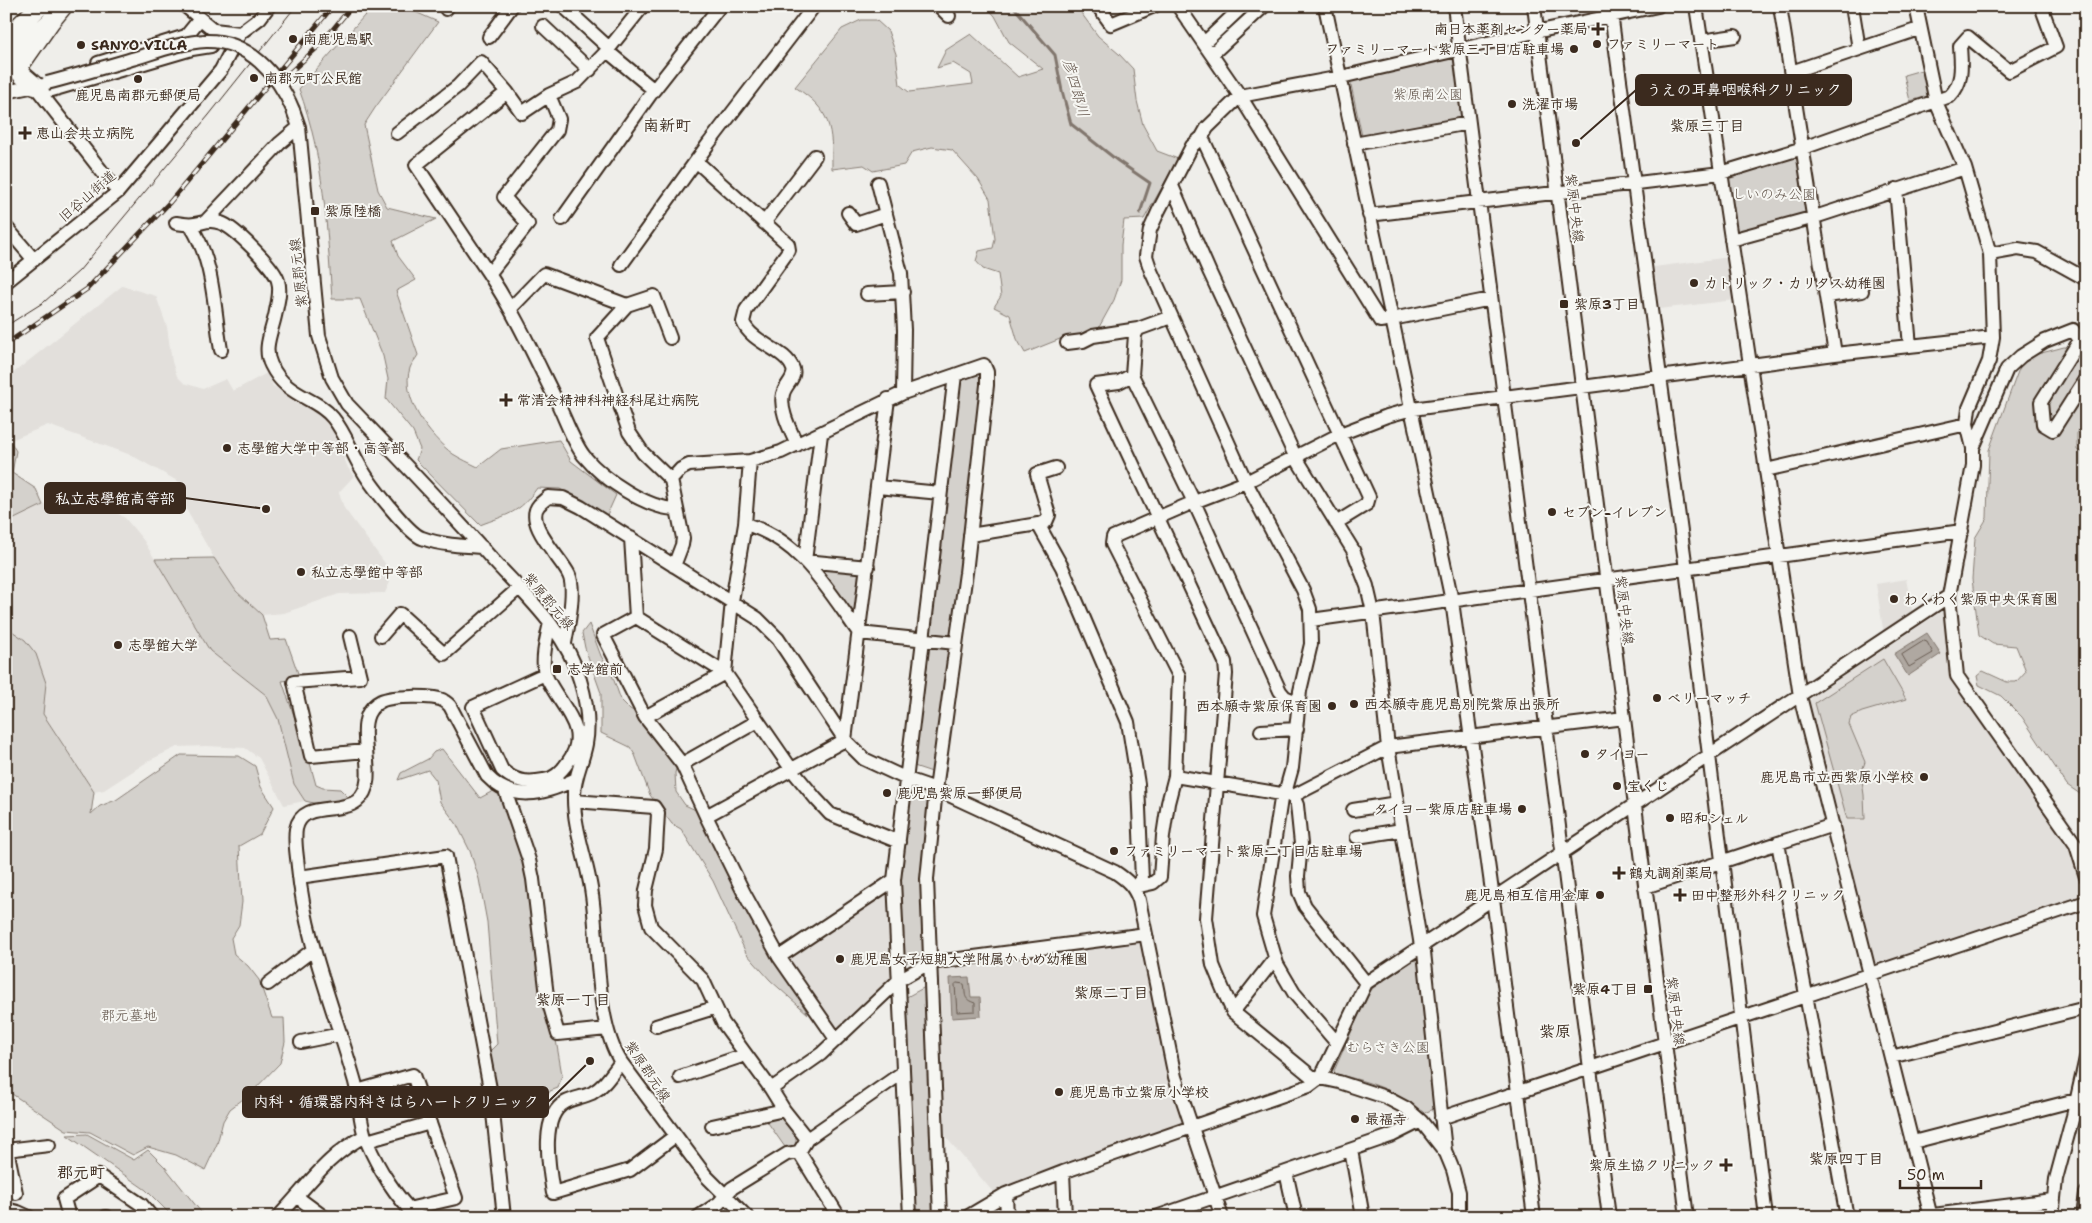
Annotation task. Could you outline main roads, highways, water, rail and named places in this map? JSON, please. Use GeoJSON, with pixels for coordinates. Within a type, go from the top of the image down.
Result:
{"type":"FeatureCollection","features":[{"type":"Feature","properties":{"kind":"highway"},"geometry":{"type":"LineString","coordinates":[[6,39],[40,6]]}},
{"type":"Feature","properties":{"kind":"highway"},"geometry":{"type":"LineString","coordinates":[[41,85],[21,74],[20,65],[63,6]]}},
{"type":"Feature","properties":{"kind":"highway"},"geometry":{"type":"LineString","coordinates":[[6,61],[50,22]]}},
{"type":"Feature","properties":{"kind":"water"},"geometry":{"type":"Polygon","coordinates":[[[1927,633],[1941,654],[1908,676],[1894,654],[1927,633]]]}},
{"type":"Feature","properties":{"kind":"water"},"geometry":{"type":"Polygon","coordinates":[[[969,977],[971,997],[980,997],[981,1016],[952,1018],[950,978],[969,977]]]}},
{"type":"Feature","properties":{"kind":"waterway","name":"彦四郎川"},"geometry":{"type":"LineString","coordinates":[[1013,6],[1055,55],[1071,124],[1118,161],[1150,183],[1140,213]]}},
{"type":"Feature","properties":{"kind":"tram line"},"geometry":{"type":"LineString","coordinates":[[6,326],[44,302],[79,271],[209,115],[296,6]]}},
{"type":"Feature","properties":{"kind":"railway"},"geometry":{"type":"LineString","coordinates":[[6,344],[87,289],[170,202],[333,6]]}},
{"type":"Feature","properties":{"kind":"railway"},"geometry":{"type":"LineString","coordinates":[[275,86],[320,45],[352,6]]}},
{"type":"Feature","properties":{"kind":"place","name":"南日本薬剤センター薬局"},"geometry":{"type":"Point","coordinates":[1598,29]}},
{"type":"Feature","properties":{"kind":"place","name":"南鹿児島駅"},"geometry":{"type":"Point","coordinates":[293,39]}},
{"type":"Feature","properties":{"kind":"place","name":"ファミリーマート"},"geometry":{"type":"Point","coordinates":[1597,44]}},
{"type":"Feature","properties":{"kind":"place","name":"SANYO VILLA"},"geometry":{"type":"Point","coordinates":[81,45]}},
{"type":"Feature","properties":{"kind":"place","name":"ファミリーマート紫原三丁目店駐車場"},"geometry":{"type":"Point","coordinates":[1574,49]}},
{"type":"Feature","properties":{"kind":"place","name":"南郡元町公民館"},"geometry":{"type":"Point","coordinates":[254,78]}},
{"type":"Feature","properties":{"kind":"place","name":"鹿児島南郡元郵便局"},"geometry":{"type":"Point","coordinates":[138,79]}},
{"type":"Feature","properties":{"kind":"place","name":"洗濯市場"},"geometry":{"type":"Point","coordinates":[1512,104]}},
{"type":"Feature","properties":{"kind":"place","name":"恵山会共立病院"},"geometry":{"type":"Point","coordinates":[25,133]}},
{"type":"Feature","properties":{"kind":"place","name":"うえの耳鼻咽喉科クリニック"},"geometry":{"type":"Point","coordinates":[1576,143]}},
{"type":"Feature","properties":{"kind":"place","name":"紫原陸橋"},"geometry":{"type":"Point","coordinates":[315,211]}},
{"type":"Feature","properties":{"kind":"place","name":"カトリック・カリタス幼稚園"},"geometry":{"type":"Point","coordinates":[1694,283]}},
{"type":"Feature","properties":{"kind":"place","name":"紫原3丁目"},"geometry":{"type":"Point","coordinates":[1564,304]}},
{"type":"Feature","properties":{"kind":"place","name":"常清会精神科神経科尾辻病院"},"geometry":{"type":"Point","coordinates":[506,400]}},
{"type":"Feature","properties":{"kind":"place","name":"志學館大学中等部・高等部"},"geometry":{"type":"Point","coordinates":[227,448]}},
{"type":"Feature","properties":{"kind":"place","name":"私立志學館高等部"},"geometry":{"type":"Point","coordinates":[266,509]}},
{"type":"Feature","properties":{"kind":"place","name":"セブン-イレブン"},"geometry":{"type":"Point","coordinates":[1552,512]}},
{"type":"Feature","properties":{"kind":"place","name":"私立志學館中等部"},"geometry":{"type":"Point","coordinates":[301,572]}},
{"type":"Feature","properties":{"kind":"place","name":"わくわく紫原中央保育園"},"geometry":{"type":"Point","coordinates":[1894,599]}},
{"type":"Feature","properties":{"kind":"place","name":"志學館大学"},"geometry":{"type":"Point","coordinates":[118,645]}},
{"type":"Feature","properties":{"kind":"place","name":"志学館前"},"geometry":{"type":"Point","coordinates":[557,669]}},
{"type":"Feature","properties":{"kind":"place","name":"ベリーマッチ"},"geometry":{"type":"Point","coordinates":[1657,698]}},
{"type":"Feature","properties":{"kind":"place","name":"西本願寺鹿児島別院紫原出張所"},"geometry":{"type":"Point","coordinates":[1354,704]}},
{"type":"Feature","properties":{"kind":"place","name":"西本願寺紫原保育園"},"geometry":{"type":"Point","coordinates":[1332,706]}},
{"type":"Feature","properties":{"kind":"place","name":"タイヨー"},"geometry":{"type":"Point","coordinates":[1585,754]}},
{"type":"Feature","properties":{"kind":"place","name":"鹿児島市立西紫原小学校"},"geometry":{"type":"Point","coordinates":[1924,777]}},
{"type":"Feature","properties":{"kind":"place","name":"宝くじ"},"geometry":{"type":"Point","coordinates":[1617,786]}},
{"type":"Feature","properties":{"kind":"place","name":"鹿児島紫原一郵便局"},"geometry":{"type":"Point","coordinates":[887,793]}},
{"type":"Feature","properties":{"kind":"place","name":"タイヨー紫原店駐車場"},"geometry":{"type":"Point","coordinates":[1522,809]}},
{"type":"Feature","properties":{"kind":"place","name":"昭和シェル"},"geometry":{"type":"Point","coordinates":[1670,818]}},
{"type":"Feature","properties":{"kind":"place","name":"ファミリーマート紫原二丁目店駐車場"},"geometry":{"type":"Point","coordinates":[1114,851]}},
{"type":"Feature","properties":{"kind":"place","name":"鶴丸調剤薬局"},"geometry":{"type":"Point","coordinates":[1619,873]}},
{"type":"Feature","properties":{"kind":"place","name":"鹿児島相互信用金庫"},"geometry":{"type":"Point","coordinates":[1600,895]}},
{"type":"Feature","properties":{"kind":"place","name":"田中整形外科クリニック"},"geometry":{"type":"Point","coordinates":[1680,895]}},
{"type":"Feature","properties":{"kind":"place","name":"鹿児島女子短期大学附属かもめ幼稚園"},"geometry":{"type":"Point","coordinates":[840,959]}},
{"type":"Feature","properties":{"kind":"place","name":"紫原4丁目"},"geometry":{"type":"Point","coordinates":[1648,989]}},
{"type":"Feature","properties":{"kind":"place","name":"内科・循環器内科きはらハートクリニック"},"geometry":{"type":"Point","coordinates":[590,1061]}},
{"type":"Feature","properties":{"kind":"place","name":"鹿児島市立紫原小学校"},"geometry":{"type":"Point","coordinates":[1059,1092]}},
{"type":"Feature","properties":{"kind":"place","name":"最福寺"},"geometry":{"type":"Point","coordinates":[1355,1119]}},
{"type":"Feature","properties":{"kind":"place","name":"紫原生協クリニック"},"geometry":{"type":"Point","coordinates":[1726,1165]}},
{"type":"Feature","properties":{"kind":"district","name":"南新町"},"geometry":{"type":"Point","coordinates":[667,125]}},
{"type":"Feature","properties":{"kind":"district","name":"紫原三丁目"},"geometry":{"type":"Point","coordinates":[1707,126]}},
{"type":"Feature","properties":{"kind":"district","name":"紫原二丁目"},"geometry":{"type":"Point","coordinates":[1111,993]}},
{"type":"Feature","properties":{"kind":"district","name":"紫原一丁目"},"geometry":{"type":"Point","coordinates":[573,1000]}},
{"type":"Feature","properties":{"kind":"district","name":"紫原"},"geometry":{"type":"Point","coordinates":[1555,1031]}},
{"type":"Feature","properties":{"kind":"district","name":"紫原四丁目"},"geometry":{"type":"Point","coordinates":[1846,1159]}},
{"type":"Feature","properties":{"kind":"district","name":"郡元町"},"geometry":{"type":"Point","coordinates":[81,1172]}},
{"type":"Feature","properties":{"kind":"park label","name":"紫原南公園"},"geometry":{"type":"Point","coordinates":[1428,94]}},
{"type":"Feature","properties":{"kind":"park label","name":"しいのみ公園"},"geometry":{"type":"Point","coordinates":[1774,194]}},
{"type":"Feature","properties":{"kind":"park label","name":"郡元墓地"},"geometry":{"type":"Point","coordinates":[129,1015]}},
{"type":"Feature","properties":{"kind":"park label","name":"むらさき公園"},"geometry":{"type":"Point","coordinates":[1388,1047]}}]}
